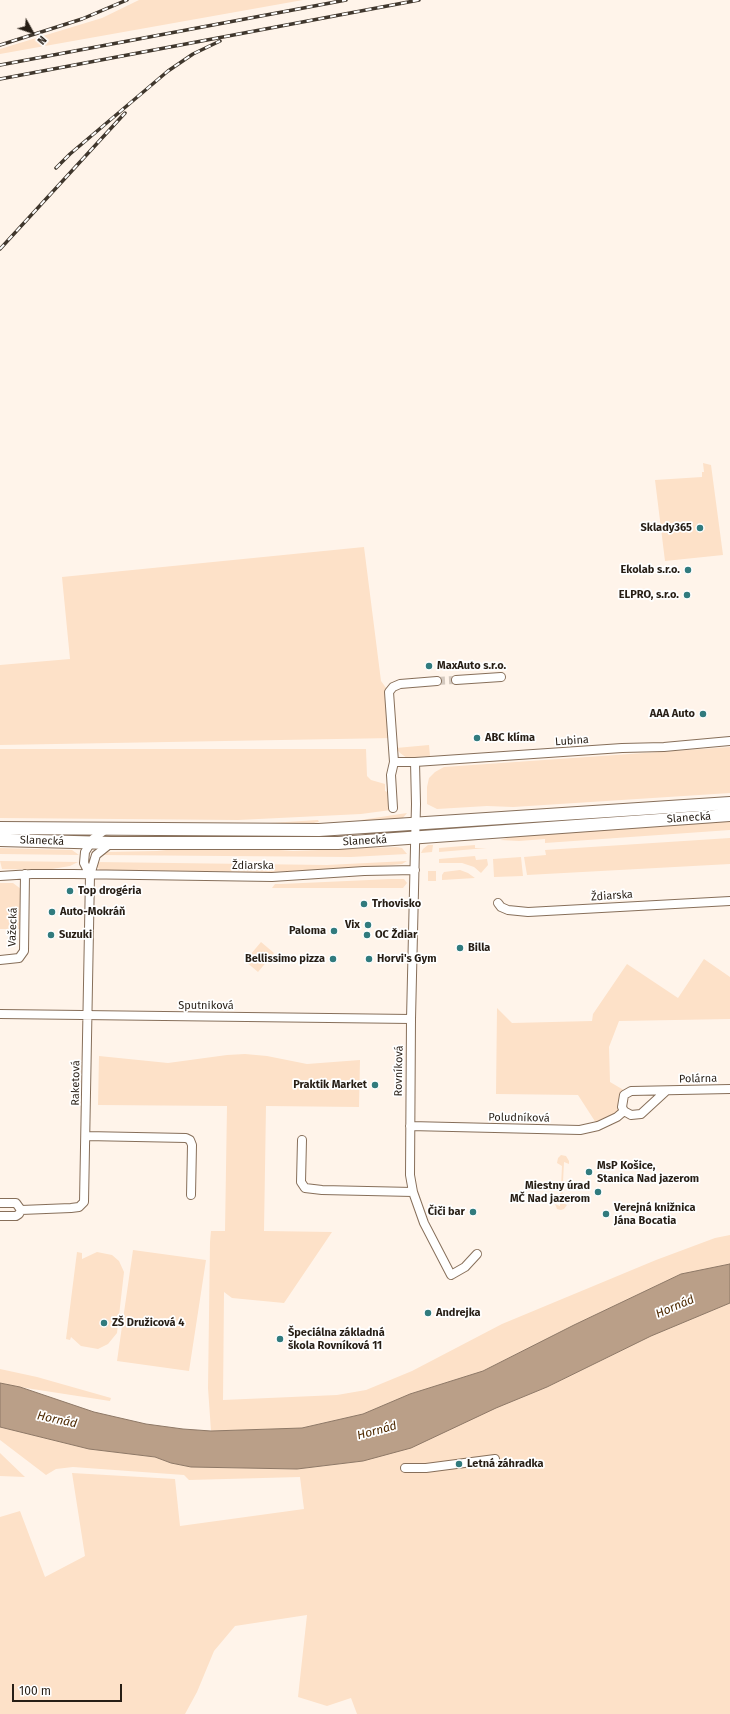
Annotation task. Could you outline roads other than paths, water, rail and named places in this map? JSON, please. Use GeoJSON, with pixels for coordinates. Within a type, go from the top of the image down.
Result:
{"type":"FeatureCollection","features":[{"type":"Feature","properties":{"kind":"main road","name":"Slanecká"},"geometry":{"type":"LineString","coordinates":[[0,828],[320,830],[730,803]]}},
{"type":"Feature","properties":{"kind":"main road","name":"Slanecká"},"geometry":{"type":"LineString","coordinates":[[0,840],[90,843],[295,844],[415,838],[730,815]]}},
{"type":"Feature","properties":{"kind":"street"},"geometry":{"type":"LineString","coordinates":[[456,680],[501,677]]}},
{"type":"Feature","properties":{"kind":"street"},"geometry":{"type":"LineString","coordinates":[[393,808],[391,775],[394,762],[389,692],[393,687],[400,684],[436,681]]}},
{"type":"Feature","properties":{"kind":"street","name":"Lubina"},"geometry":{"type":"LineString","coordinates":[[394,762],[415,762],[622,748],[664,747],[730,741]]}},
{"type":"Feature","properties":{"kind":"street"},"geometry":{"type":"LineString","coordinates":[[415,762],[416,824]]}},
{"type":"Feature","properties":{"kind":"street","name":"Rovníková"},"geometry":{"type":"LineString","coordinates":[[416,824],[411,1019],[410,1176],[413,1192],[424,1223],[451,1275],[471,1262],[477,1254]]}},
{"type":"Feature","properties":{"kind":"street"},"geometry":{"type":"LineString","coordinates":[[72,874],[80,869],[90,843],[106,829]]}},
{"type":"Feature","properties":{"kind":"street","name":"Raketová"},"geometry":{"type":"LineString","coordinates":[[69,842],[81,850],[90,875]]}},
{"type":"Feature","properties":{"kind":"street","name":"Raketová"},"geometry":{"type":"LineString","coordinates":[[0,1203],[16,1203],[21,1210],[79,1208],[84,1202],[90,875],[96,855],[110,843]]}},
{"type":"Feature","properties":{"kind":"street","name":"Ždiarska"},"geometry":{"type":"LineString","coordinates":[[90,875],[272,877],[357,871],[415,870]]}},
{"type":"Feature","properties":{"kind":"street"},"geometry":{"type":"LineString","coordinates":[[0,876],[25,874],[90,875]]}},
{"type":"Feature","properties":{"kind":"street","name":"Važecká"},"geometry":{"type":"LineString","coordinates":[[0,960],[19,958],[24,951],[25,874]]}},
{"type":"Feature","properties":{"kind":"street","name":"Ždiarska"},"geometry":{"type":"LineString","coordinates":[[498,903],[508,910],[528,912],[730,901]]}},
{"type":"Feature","properties":{"kind":"street","name":"Sputniková"},"geometry":{"type":"LineString","coordinates":[[0,1014],[411,1019]]}},
{"type":"Feature","properties":{"kind":"street","name":"Polárna"},"geometry":{"type":"LineString","coordinates":[[666,1091],[641,1114],[631,1116],[624,1111],[622,1107],[622,1102],[627,1092],[631,1091],[730,1089]]}},
{"type":"Feature","properties":{"kind":"street","name":"Poludníková"},"geometry":{"type":"LineString","coordinates":[[410,1126],[580,1130],[598,1126],[618,1117],[624,1111]]}},
{"type":"Feature","properties":{"kind":"street"},"geometry":{"type":"LineString","coordinates":[[86,1136],[186,1138],[190,1140],[192,1145],[191,1195]]}},
{"type":"Feature","properties":{"kind":"street"},"geometry":{"type":"LineString","coordinates":[[302,1140],[301,1182],[305,1188],[322,1190],[413,1192]]}},
{"type":"Feature","properties":{"kind":"street"},"geometry":{"type":"LineString","coordinates":[[0,1216],[16,1216],[21,1210]]}},
{"type":"Feature","properties":{"kind":"street"},"geometry":{"type":"LineString","coordinates":[[406,1468],[426,1468],[495,1459]]}},
{"type":"Feature","properties":{"kind":"water","name":"Hornád"},"geometry":{"type":"Polygon","coordinates":[[[730,1264],[730,1303],[651,1336],[547,1387],[496,1408],[411,1448],[363,1461],[297,1469],[191,1467],[171,1463],[155,1457],[89,1449],[0,1427],[0,1383],[20,1387],[94,1412],[146,1424],[211,1431],[302,1428],[363,1414],[410,1394],[483,1371],[574,1325],[681,1274],[730,1264]]]}},
{"type":"Feature","properties":{"kind":"tunnel"},"geometry":{"type":"LineString","coordinates":[[437,681],[456,680]]}},
{"type":"Feature","properties":{"kind":"railway"},"geometry":{"type":"LineString","coordinates":[[0,45],[82,19],[127,0]]}},
{"type":"Feature","properties":{"kind":"railway"},"geometry":{"type":"LineString","coordinates":[[0,65],[346,0]]}},
{"type":"Feature","properties":{"kind":"railway"},"geometry":{"type":"LineString","coordinates":[[0,79],[419,0]]}},
{"type":"Feature","properties":{"kind":"railway"},"geometry":{"type":"LineString","coordinates":[[56,168],[70,154],[168,71],[193,54],[220,41]]}},
{"type":"Feature","properties":{"kind":"railway"},"geometry":{"type":"LineString","coordinates":[[0,249],[125,113]]}},
{"type":"Feature","properties":{"kind":"place","name":"Sklady365"},"geometry":{"type":"Point","coordinates":[700,528]}},
{"type":"Feature","properties":{"kind":"place","name":"Ekolab s.r.o."},"geometry":{"type":"Point","coordinates":[688,570]}},
{"type":"Feature","properties":{"kind":"place","name":"ELPRO, s.r.o."},"geometry":{"type":"Point","coordinates":[687,595]}},
{"type":"Feature","properties":{"kind":"place","name":"MaxAuto s.r.o."},"geometry":{"type":"Point","coordinates":[429,666]}},
{"type":"Feature","properties":{"kind":"place","name":"AAA Auto"},"geometry":{"type":"Point","coordinates":[703,714]}},
{"type":"Feature","properties":{"kind":"place","name":"ABC klíma"},"geometry":{"type":"Point","coordinates":[477,738]}},
{"type":"Feature","properties":{"kind":"place","name":"Top drogéria"},"geometry":{"type":"Point","coordinates":[70,891]}},
{"type":"Feature","properties":{"kind":"place","name":"Trhovisko"},"geometry":{"type":"Point","coordinates":[364,904]}},
{"type":"Feature","properties":{"kind":"place","name":"Auto-Mokráň"},"geometry":{"type":"Point","coordinates":[52,912]}},
{"type":"Feature","properties":{"kind":"place","name":"Vix"},"geometry":{"type":"Point","coordinates":[368,925]}},
{"type":"Feature","properties":{"kind":"place","name":"Paloma"},"geometry":{"type":"Point","coordinates":[334,931]}},
{"type":"Feature","properties":{"kind":"place","name":"Suzuki"},"geometry":{"type":"Point","coordinates":[51,935]}},
{"type":"Feature","properties":{"kind":"place","name":"OC Ždiar"},"geometry":{"type":"Point","coordinates":[367,935]}},
{"type":"Feature","properties":{"kind":"place","name":"Billa"},"geometry":{"type":"Point","coordinates":[460,948]}},
{"type":"Feature","properties":{"kind":"place","name":"Bellissimo pizza"},"geometry":{"type":"Point","coordinates":[333,959]}},
{"type":"Feature","properties":{"kind":"place","name":"Horvi's Gym"},"geometry":{"type":"Point","coordinates":[369,959]}},
{"type":"Feature","properties":{"kind":"place","name":"Praktik Market"},"geometry":{"type":"Point","coordinates":[375,1085]}},
{"type":"Feature","properties":{"kind":"place","name":"MsP Košice, Stanica Nad jazerom"},"geometry":{"type":"Point","coordinates":[589,1172]}},
{"type":"Feature","properties":{"kind":"place","name":"Miestny úrad MČ Nad jazerom"},"geometry":{"type":"Point","coordinates":[598,1192]}},
{"type":"Feature","properties":{"kind":"place","name":"Čiči bar"},"geometry":{"type":"Point","coordinates":[473,1212]}},
{"type":"Feature","properties":{"kind":"place","name":"Verejná knižnica Jána Bocatia"},"geometry":{"type":"Point","coordinates":[606,1214]}},
{"type":"Feature","properties":{"kind":"place","name":"Andrejka"},"geometry":{"type":"Point","coordinates":[428,1313]}},
{"type":"Feature","properties":{"kind":"place","name":"ZŠ Družicová 4"},"geometry":{"type":"Point","coordinates":[104,1323]}},
{"type":"Feature","properties":{"kind":"place","name":"Špeciálna základná škola Rovníková 11"},"geometry":{"type":"Point","coordinates":[280,1339]}},
{"type":"Feature","properties":{"kind":"place","name":"Letná záhradka"},"geometry":{"type":"Point","coordinates":[459,1464]}}]}
